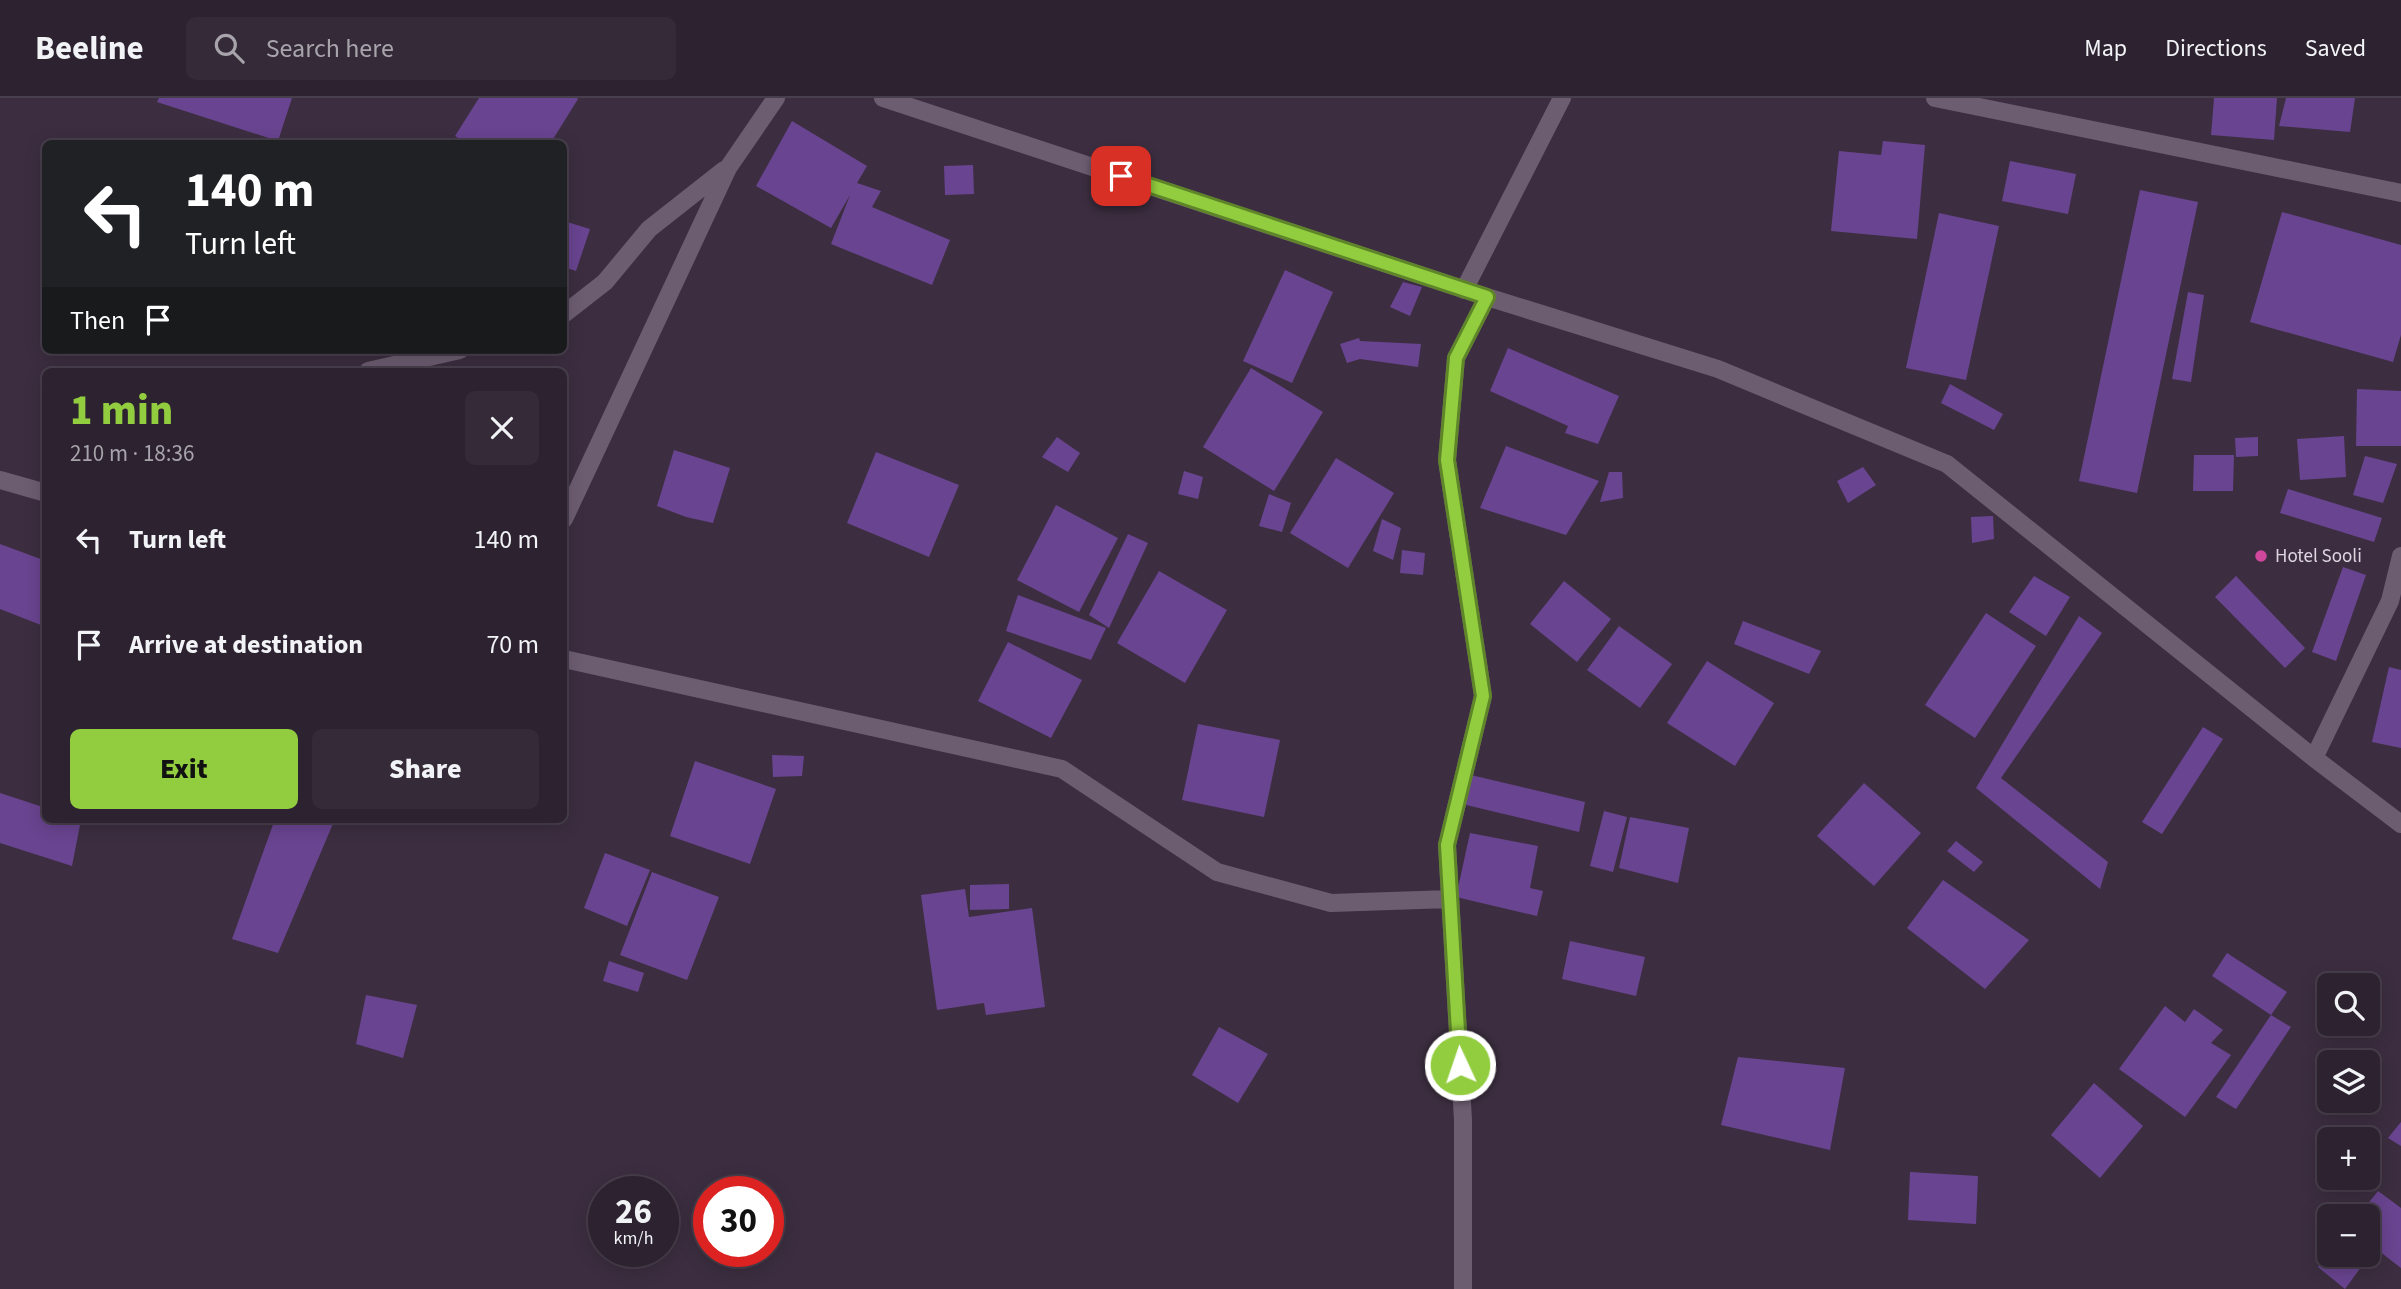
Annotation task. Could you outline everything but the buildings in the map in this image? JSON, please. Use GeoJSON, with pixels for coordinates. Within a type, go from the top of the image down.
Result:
{"type":"FeatureCollection","features":[{"type":"Feature","properties":{"kind":"street"},"geometry":{"type":"LineString","coordinates":[[567,513],[728,168],[776,98]]}},
{"type":"Feature","properties":{"kind":"street"},"geometry":{"type":"LineString","coordinates":[[883,98],[1464,290],[1718,369],[1947,464],[2314,758],[2401,824]]}},
{"type":"Feature","properties":{"kind":"street"},"geometry":{"type":"LineString","coordinates":[[1464,290],[1562,98]]}},
{"type":"Feature","properties":{"kind":"street"},"geometry":{"type":"LineString","coordinates":[[1935,98],[2401,193]]}},
{"type":"Feature","properties":{"kind":"street"},"geometry":{"type":"LineString","coordinates":[[567,312],[605,282],[649,229],[728,168]]}},
{"type":"Feature","properties":{"kind":"street"},"geometry":{"type":"LineString","coordinates":[[1463,1289],[1463,1120],[1447,845],[1483,696],[1447,460],[1456,358],[1487,297]]}},
{"type":"Feature","properties":{"kind":"street"},"geometry":{"type":"LineString","coordinates":[[381,368],[442,354]]}},
{"type":"Feature","properties":{"kind":"street"},"geometry":{"type":"LineString","coordinates":[[0,480],[42,492]]}},
{"type":"Feature","properties":{"kind":"street"},"geometry":{"type":"LineString","coordinates":[[2314,758],[2396,598],[2401,556]]}},
{"type":"Feature","properties":{"kind":"street"},"geometry":{"type":"LineString","coordinates":[[567,660],[1062,769],[1217,872],[1331,903],[1450,899]]}},
{"type":"Feature","properties":{"kind":"place","name":"Hotel Sooli"},"geometry":{"type":"Point","coordinates":[2261,556]}},
{"type":"Feature","properties":{"kind":"route"},"geometry":{"type":"LineString","coordinates":[[1121,176],[1487,297],[1456,358],[1447,460],[1483,696],[1447,845],[1460,1065]]}}]}
